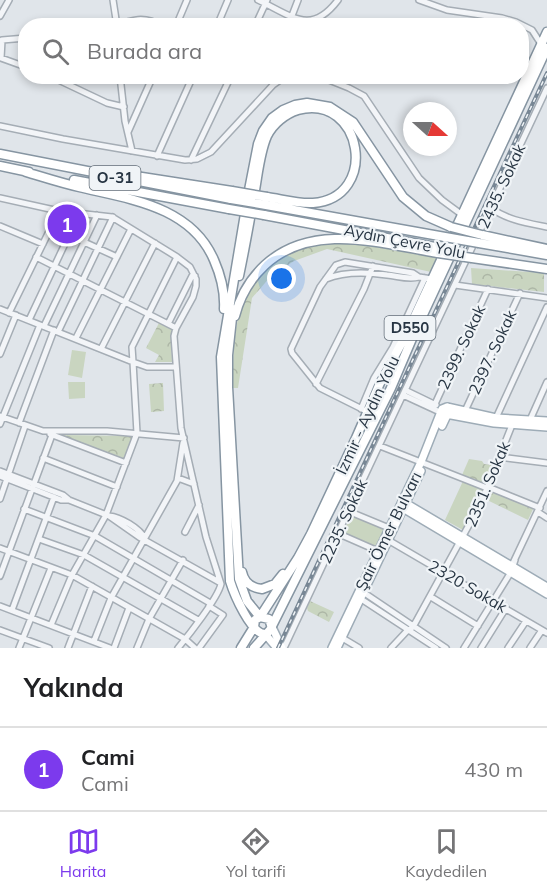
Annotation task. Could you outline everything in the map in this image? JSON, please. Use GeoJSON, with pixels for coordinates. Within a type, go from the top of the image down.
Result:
{"type":"FeatureCollection","features":[{"type":"Feature","properties":{"kind":"highway","name":"İzmir - Aydın Yolu"},"geometry":{"type":"LineString","coordinates":[[529,79],[544,46],[547,32]]}},
{"type":"Feature","properties":{"kind":"highway","name":"İzmir - Aydın Yolu"},"geometry":{"type":"LineString","coordinates":[[529,76],[544,46]]}},
{"type":"Feature","properties":{"kind":"highway","name":"İzmir - Aydın Yolu"},"geometry":{"type":"LineString","coordinates":[[254,627],[255,620],[260,617],[298,558],[364,411],[408,331],[425,278],[461,214],[525,84]]}},
{"type":"Feature","properties":{"kind":"highway","name":"İzmir - Aydın Yolu"},"geometry":{"type":"LineString","coordinates":[[271,625],[304,564],[394,380],[527,84]]}},
{"type":"Feature","properties":{"kind":"highway"},"geometry":{"type":"LineString","coordinates":[[221,357],[258,144],[263,130],[272,118],[295,105],[307,103],[330,106],[343,113],[365,137],[403,197],[426,216],[481,239],[547,249]]}},
{"type":"Feature","properties":{"kind":"highway"},"geometry":{"type":"LineString","coordinates":[[0,154],[27,160],[232,195],[266,201],[312,203],[327,200],[339,194],[348,184],[357,159],[353,138],[341,120],[326,112],[301,110],[283,117],[273,127],[267,137],[259,167],[230,334],[228,387],[239,579],[247,601],[260,617],[266,617],[271,625]]}},
{"type":"Feature","properties":{"kind":"highway","name":"O-31"},"geometry":{"type":"LineString","coordinates":[[0,166],[26,172]]}},
{"type":"Feature","properties":{"kind":"highway"},"geometry":{"type":"LineString","coordinates":[[26,172],[155,206],[178,218],[197,234],[210,250],[222,282],[224,302],[221,357],[230,581],[244,621],[243,645]]}},
{"type":"Feature","properties":{"kind":"highway","name":"Aydın Çevre Yolu"},"geometry":{"type":"LineString","coordinates":[[26,172],[264,215],[440,250],[547,267]]}},
{"type":"Feature","properties":{"kind":"highway","name":"Aydın Çevre Yolu"},"geometry":{"type":"LineString","coordinates":[[266,201],[445,237],[481,239],[547,255]]}},
{"type":"Feature","properties":{"kind":"highway"},"geometry":{"type":"LineString","coordinates":[[230,334],[242,296],[250,282],[272,259],[297,246],[319,240],[348,239],[440,250]]}},
{"type":"Feature","properties":{"kind":"highway"},"geometry":{"type":"LineString","coordinates":[[384,375],[394,380]]}},
{"type":"Feature","properties":{"kind":"highway"},"geometry":{"type":"LineString","coordinates":[[378,387],[388,392]]}},
{"type":"Feature","properties":{"kind":"highway"},"geometry":{"type":"LineString","coordinates":[[238,557],[246,581],[251,586],[262,589],[274,584],[298,558]]}},
{"type":"Feature","properties":{"kind":"highway"},"geometry":{"type":"LineString","coordinates":[[237,600],[257,633],[265,634]]}},
{"type":"Feature","properties":{"kind":"highway","name":"D550"},"geometry":{"type":"LineString","coordinates":[[254,648],[269,632],[271,625]]}},
{"type":"Feature","properties":{"kind":"highway","name":"D550"},"geometry":{"type":"LineString","coordinates":[[243,645],[254,627]]}},
{"type":"Feature","properties":{"kind":"main road"},"geometry":{"type":"LineString","coordinates":[[445,411],[465,411],[495,421]]}},
{"type":"Feature","properties":{"kind":"main road"},"geometry":{"type":"LineString","coordinates":[[445,411],[495,421],[547,427]]}},
{"type":"Feature","properties":{"kind":"main road","name":"Şair Ömer Bulvarı"},"geometry":{"type":"LineString","coordinates":[[360,594],[445,411]]}},
{"type":"Feature","properties":{"kind":"main road"},"geometry":{"type":"LineString","coordinates":[[513,422],[547,421]]}},
{"type":"Feature","properties":{"kind":"main road"},"geometry":{"type":"LineString","coordinates":[[402,505],[511,569],[547,587]]}},
{"type":"Feature","properties":{"kind":"main road","name":"Şair Ömer Bulvarı"},"geometry":{"type":"LineString","coordinates":[[332,648],[388,540],[402,505]]}},
{"type":"Feature","properties":{"kind":"main road"},"geometry":{"type":"LineString","coordinates":[[511,569],[547,594]]}},
{"type":"Feature","properties":{"kind":"main road"},"geometry":{"type":"LineString","coordinates":[[271,625],[283,648]]}},
{"type":"Feature","properties":{"kind":"main road"},"geometry":{"type":"LineString","coordinates":[[265,634],[277,648]]}},
{"type":"Feature","properties":{"kind":"main road","name":"Şair Ömer Bulvarı"},"geometry":{"type":"LineString","coordinates":[[338,648],[340,636]]}},
{"type":"Feature","properties":{"kind":"street"},"geometry":{"type":"LineString","coordinates":[[0,16],[9,0]]}},
{"type":"Feature","properties":{"kind":"street"},"geometry":{"type":"LineString","coordinates":[[113,0],[115,18]]}},
{"type":"Feature","properties":{"kind":"street"},"geometry":{"type":"LineString","coordinates":[[179,18],[187,0]]}},
{"type":"Feature","properties":{"kind":"street"},"geometry":{"type":"LineString","coordinates":[[220,18],[228,0]]}},
{"type":"Feature","properties":{"kind":"street"},"geometry":{"type":"LineString","coordinates":[[258,0],[297,18]]}},
{"type":"Feature","properties":{"kind":"street"},"geometry":{"type":"LineString","coordinates":[[292,16],[298,0]]}},
{"type":"Feature","properties":{"kind":"street"},"geometry":{"type":"LineString","coordinates":[[319,18],[328,13],[338,0]]}},
{"type":"Feature","properties":{"kind":"street"},"geometry":{"type":"LineString","coordinates":[[419,0],[447,10],[502,18]]}},
{"type":"Feature","properties":{"kind":"street"},"geometry":{"type":"LineString","coordinates":[[259,18],[266,2]]}},
{"type":"Feature","properties":{"kind":"street"},"geometry":{"type":"LineString","coordinates":[[529,28],[544,46]]}},
{"type":"Feature","properties":{"kind":"street"},"geometry":{"type":"LineString","coordinates":[[18,39],[1,38],[1,58],[18,64]]}},
{"type":"Feature","properties":{"kind":"street"},"geometry":{"type":"LineString","coordinates":[[67,84],[107,103],[124,107]]}},
{"type":"Feature","properties":{"kind":"street"},"geometry":{"type":"LineString","coordinates":[[121,84],[132,151]]}},
{"type":"Feature","properties":{"kind":"street"},"geometry":{"type":"LineString","coordinates":[[128,132],[149,84]]}},
{"type":"Feature","properties":{"kind":"street"},"geometry":{"type":"LineString","coordinates":[[157,156],[189,84]]}},
{"type":"Feature","properties":{"kind":"street"},"geometry":{"type":"LineString","coordinates":[[191,160],[227,84]]}},
{"type":"Feature","properties":{"kind":"street"},"geometry":{"type":"LineString","coordinates":[[0,126],[157,156],[191,160],[211,152],[274,84]]}},
{"type":"Feature","properties":{"kind":"street"},"geometry":{"type":"LineString","coordinates":[[339,84],[364,96],[419,178],[461,214]]}},
{"type":"Feature","properties":{"kind":"street","name":"2435. Sokak"},"geometry":{"type":"LineString","coordinates":[[404,393],[547,87]]}},
{"type":"Feature","properties":{"kind":"street"},"geometry":{"type":"LineString","coordinates":[[0,198],[59,211],[113,217],[177,256],[190,267],[195,276],[196,286],[193,297],[176,328],[176,367],[184,438],[220,589],[178,648]]}},
{"type":"Feature","properties":{"kind":"street"},"geometry":{"type":"LineString","coordinates":[[491,208],[499,214],[525,223],[547,227]]}},
{"type":"Feature","properties":{"kind":"street"},"geometry":{"type":"LineString","coordinates":[[9,313],[59,211]]}},
{"type":"Feature","properties":{"kind":"street"},"geometry":{"type":"LineString","coordinates":[[29,320],[79,214]]}},
{"type":"Feature","properties":{"kind":"street"},"geometry":{"type":"LineString","coordinates":[[0,424],[1,416],[42,325],[97,215]]}},
{"type":"Feature","properties":{"kind":"street"},"geometry":{"type":"LineString","coordinates":[[19,423],[56,331],[113,217]]}},
{"type":"Feature","properties":{"kind":"street"},"geometry":{"type":"LineString","coordinates":[[0,226],[43,244]]}},
{"type":"Feature","properties":{"kind":"street"},"geometry":{"type":"LineString","coordinates":[[51,227],[117,257]]}},
{"type":"Feature","properties":{"kind":"street"},"geometry":{"type":"LineString","coordinates":[[76,338],[131,229]]}},
{"type":"Feature","properties":{"kind":"street"},"geometry":{"type":"LineString","coordinates":[[101,349],[155,243]]}},
{"type":"Feature","properties":{"kind":"street"},"geometry":{"type":"LineString","coordinates":[[51,625],[72,575],[107,516],[137,433],[132,347],[177,256]]}},
{"type":"Feature","properties":{"kind":"street"},"geometry":{"type":"LineString","coordinates":[[36,257],[176,328]]}},
{"type":"Feature","properties":{"kind":"street"},"geometry":{"type":"LineString","coordinates":[[345,262],[373,266],[413,273],[425,278],[393,347],[374,378],[364,411],[320,388],[291,349],[324,280],[336,265],[345,262]]}},
{"type":"Feature","properties":{"kind":"street"},"geometry":{"type":"LineString","coordinates":[[345,262],[345,273]]}},
{"type":"Feature","properties":{"kind":"street"},"geometry":{"type":"LineString","coordinates":[[316,384],[373,266]]}},
{"type":"Feature","properties":{"kind":"street"},"geometry":{"type":"LineString","coordinates":[[324,280],[345,273],[412,279],[425,278]]}},
{"type":"Feature","properties":{"kind":"street"},"geometry":{"type":"LineString","coordinates":[[168,324],[192,276],[195,276]]}},
{"type":"Feature","properties":{"kind":"street"},"geometry":{"type":"LineString","coordinates":[[455,285],[547,298]]}},
{"type":"Feature","properties":{"kind":"street","name":"2399. Sokak"},"geometry":{"type":"LineString","coordinates":[[435,404],[488,290]]}},
{"type":"Feature","properties":{"kind":"street","name":"2397. Sokak"},"geometry":{"type":"LineString","coordinates":[[465,411],[520,293]]}},
{"type":"Feature","properties":{"kind":"street"},"geometry":{"type":"LineString","coordinates":[[495,421],[547,307]]}},
{"type":"Feature","properties":{"kind":"street"},"geometry":{"type":"LineString","coordinates":[[0,309],[147,367],[176,367]]}},
{"type":"Feature","properties":{"kind":"street"},"geometry":{"type":"LineString","coordinates":[[0,354],[16,315]]}},
{"type":"Feature","properties":{"kind":"street"},"geometry":{"type":"LineString","coordinates":[[530,420],[547,382]]}},
{"type":"Feature","properties":{"kind":"street"},"geometry":{"type":"LineString","coordinates":[[404,393],[435,404],[445,411]]}},
{"type":"Feature","properties":{"kind":"street"},"geometry":{"type":"LineString","coordinates":[[404,393],[445,411]]}},
{"type":"Feature","properties":{"kind":"street","name":"2235. Sokak"},"geometry":{"type":"LineString","coordinates":[[283,648],[404,393]]}},
{"type":"Feature","properties":{"kind":"street"},"geometry":{"type":"LineString","coordinates":[[1,416],[126,463]]}},
{"type":"Feature","properties":{"kind":"street","name":"2351. Sokak"},"geometry":{"type":"LineString","coordinates":[[392,648],[412,628],[445,572],[488,488],[513,422]]}},
{"type":"Feature","properties":{"kind":"street"},"geometry":{"type":"LineString","coordinates":[[0,499],[25,426]]}},
{"type":"Feature","properties":{"kind":"street"},"geometry":{"type":"LineString","coordinates":[[43,431],[137,433],[184,438]]}},
{"type":"Feature","properties":{"kind":"street"},"geometry":{"type":"LineString","coordinates":[[0,576],[52,435]]}},
{"type":"Feature","properties":{"kind":"street"},"geometry":{"type":"LineString","coordinates":[[94,642],[111,598],[178,478],[184,438]]}},
{"type":"Feature","properties":{"kind":"street"},"geometry":{"type":"LineString","coordinates":[[380,446],[488,488],[539,510],[547,518]]}},
{"type":"Feature","properties":{"kind":"street"},"geometry":{"type":"LineString","coordinates":[[499,457],[547,462]]}},
{"type":"Feature","properties":{"kind":"street"},"geometry":{"type":"LineString","coordinates":[[43,459],[117,487]]}},
{"type":"Feature","properties":{"kind":"street"},"geometry":{"type":"LineString","coordinates":[[0,471],[8,477]]}},
{"type":"Feature","properties":{"kind":"street"},"geometry":{"type":"LineString","coordinates":[[0,476],[63,495],[69,500]]}},
{"type":"Feature","properties":{"kind":"street"},"geometry":{"type":"LineString","coordinates":[[178,478],[194,484]]}},
{"type":"Feature","properties":{"kind":"street"},"geometry":{"type":"LineString","coordinates":[[32,486],[54,497],[69,500],[107,516],[219,582]]}},
{"type":"Feature","properties":{"kind":"street"},"geometry":{"type":"LineString","coordinates":[[464,648],[511,569],[547,490]]}},
{"type":"Feature","properties":{"kind":"street"},"geometry":{"type":"LineString","coordinates":[[12,610],[54,497]]}},
{"type":"Feature","properties":{"kind":"street"},"geometry":{"type":"LineString","coordinates":[[185,532],[199,505]]}},
{"type":"Feature","properties":{"kind":"street"},"geometry":{"type":"LineString","coordinates":[[0,548],[72,575],[197,648],[223,615],[171,580],[94,536],[24,509]]}},
{"type":"Feature","properties":{"kind":"street"},"geometry":{"type":"LineString","coordinates":[[348,511],[389,528]]}},
{"type":"Feature","properties":{"kind":"street"},"geometry":{"type":"LineString","coordinates":[[337,533],[378,551]]}},
{"type":"Feature","properties":{"kind":"street"},"geometry":{"type":"LineString","coordinates":[[39,539],[84,555],[198,620]]}},
{"type":"Feature","properties":{"kind":"street","name":"2320 Sokak"},"geometry":{"type":"LineString","coordinates":[[388,540],[544,632]]}},
{"type":"Feature","properties":{"kind":"street"},"geometry":{"type":"LineString","coordinates":[[137,648],[149,619],[183,560]]}},
{"type":"Feature","properties":{"kind":"street"},"geometry":{"type":"LineString","coordinates":[[19,648],[51,568]]}},
{"type":"Feature","properties":{"kind":"street"},"geometry":{"type":"LineString","coordinates":[[68,648],[92,586]]}},
{"type":"Feature","properties":{"kind":"street"},"geometry":{"type":"LineString","coordinates":[[360,594],[412,628],[436,647],[446,648]]}},
{"type":"Feature","properties":{"kind":"street"},"geometry":{"type":"LineString","coordinates":[[431,597],[478,626]]}},
{"type":"Feature","properties":{"kind":"street"},"geometry":{"type":"LineString","coordinates":[[0,606],[110,648]]}},
{"type":"Feature","properties":{"kind":"street"},"geometry":{"type":"LineString","coordinates":[[114,648],[129,608]]}},
{"type":"Feature","properties":{"kind":"street"},"geometry":{"type":"LineString","coordinates":[[481,648],[506,609]]}},
{"type":"Feature","properties":{"kind":"street"},"geometry":{"type":"LineString","coordinates":[[508,648],[526,621]]}},
{"type":"Feature","properties":{"kind":"street"},"geometry":{"type":"LineString","coordinates":[[0,630],[49,648]]}},
{"type":"Feature","properties":{"kind":"street"},"geometry":{"type":"LineString","coordinates":[[530,648],[544,632]]}},
{"type":"Feature","properties":{"kind":"street"},"geometry":{"type":"LineString","coordinates":[[340,636],[359,648]]}},
{"type":"Feature","properties":{"kind":"green space"},"geometry":{"type":"Polygon","coordinates":[[[348,242],[439,258],[431,272],[327,249],[294,261],[271,276],[252,298],[238,388],[233,388],[234,350],[239,315],[254,283],[266,269],[282,257],[307,245],[348,242]]]}},
{"type":"Feature","properties":{"kind":"green space"},"geometry":{"type":"Polygon","coordinates":[[[471,268],[544,273],[544,292],[472,284],[471,268]]]}},
{"type":"Feature","properties":{"kind":"green space"},"geometry":{"type":"Polygon","coordinates":[[[160,321],[172,328],[172,362],[155,362],[159,355],[146,348],[160,321]]]}},
{"type":"Feature","properties":{"kind":"green space"},"geometry":{"type":"Polygon","coordinates":[[[72,350],[86,352],[82,378],[68,375],[72,350]]]}},
{"type":"Feature","properties":{"kind":"green space"},"geometry":{"type":"Polygon","coordinates":[[[68,382],[85,382],[85,398],[69,399],[68,382]]]}},
{"type":"Feature","properties":{"kind":"green space"},"geometry":{"type":"Polygon","coordinates":[[[163,383],[164,411],[151,412],[149,384],[163,383]]]}},
{"type":"Feature","properties":{"kind":"green space"},"geometry":{"type":"Polygon","coordinates":[[[62,435],[133,436],[123,460],[62,435]]]}},
{"type":"Feature","properties":{"kind":"green space"},"geometry":{"type":"Polygon","coordinates":[[[469,459],[492,465],[484,485],[462,475],[469,459]]]}},
{"type":"Feature","properties":{"kind":"green space"},"geometry":{"type":"Polygon","coordinates":[[[463,481],[481,488],[482,491],[463,530],[445,520],[463,481]]]}},
{"type":"Feature","properties":{"kind":"green space"},"geometry":{"type":"Polygon","coordinates":[[[491,489],[534,507],[528,520],[485,499],[491,489]]]}},
{"type":"Feature","properties":{"kind":"green space"},"geometry":{"type":"Polygon","coordinates":[[[352,514],[385,528],[375,549],[342,534],[352,514]]]}},
{"type":"Feature","properties":{"kind":"green space"},"geometry":{"type":"Polygon","coordinates":[[[310,601],[334,612],[329,622],[308,611],[310,601]]]}},
{"type":"Feature","properties":{"kind":"railway"},"geometry":{"type":"LineString","coordinates":[[278,648],[547,73]]}},
{"type":"Feature","properties":{"kind":"place","name":"Cami"},"geometry":{"type":"Point","coordinates":[67,224]}}]}
